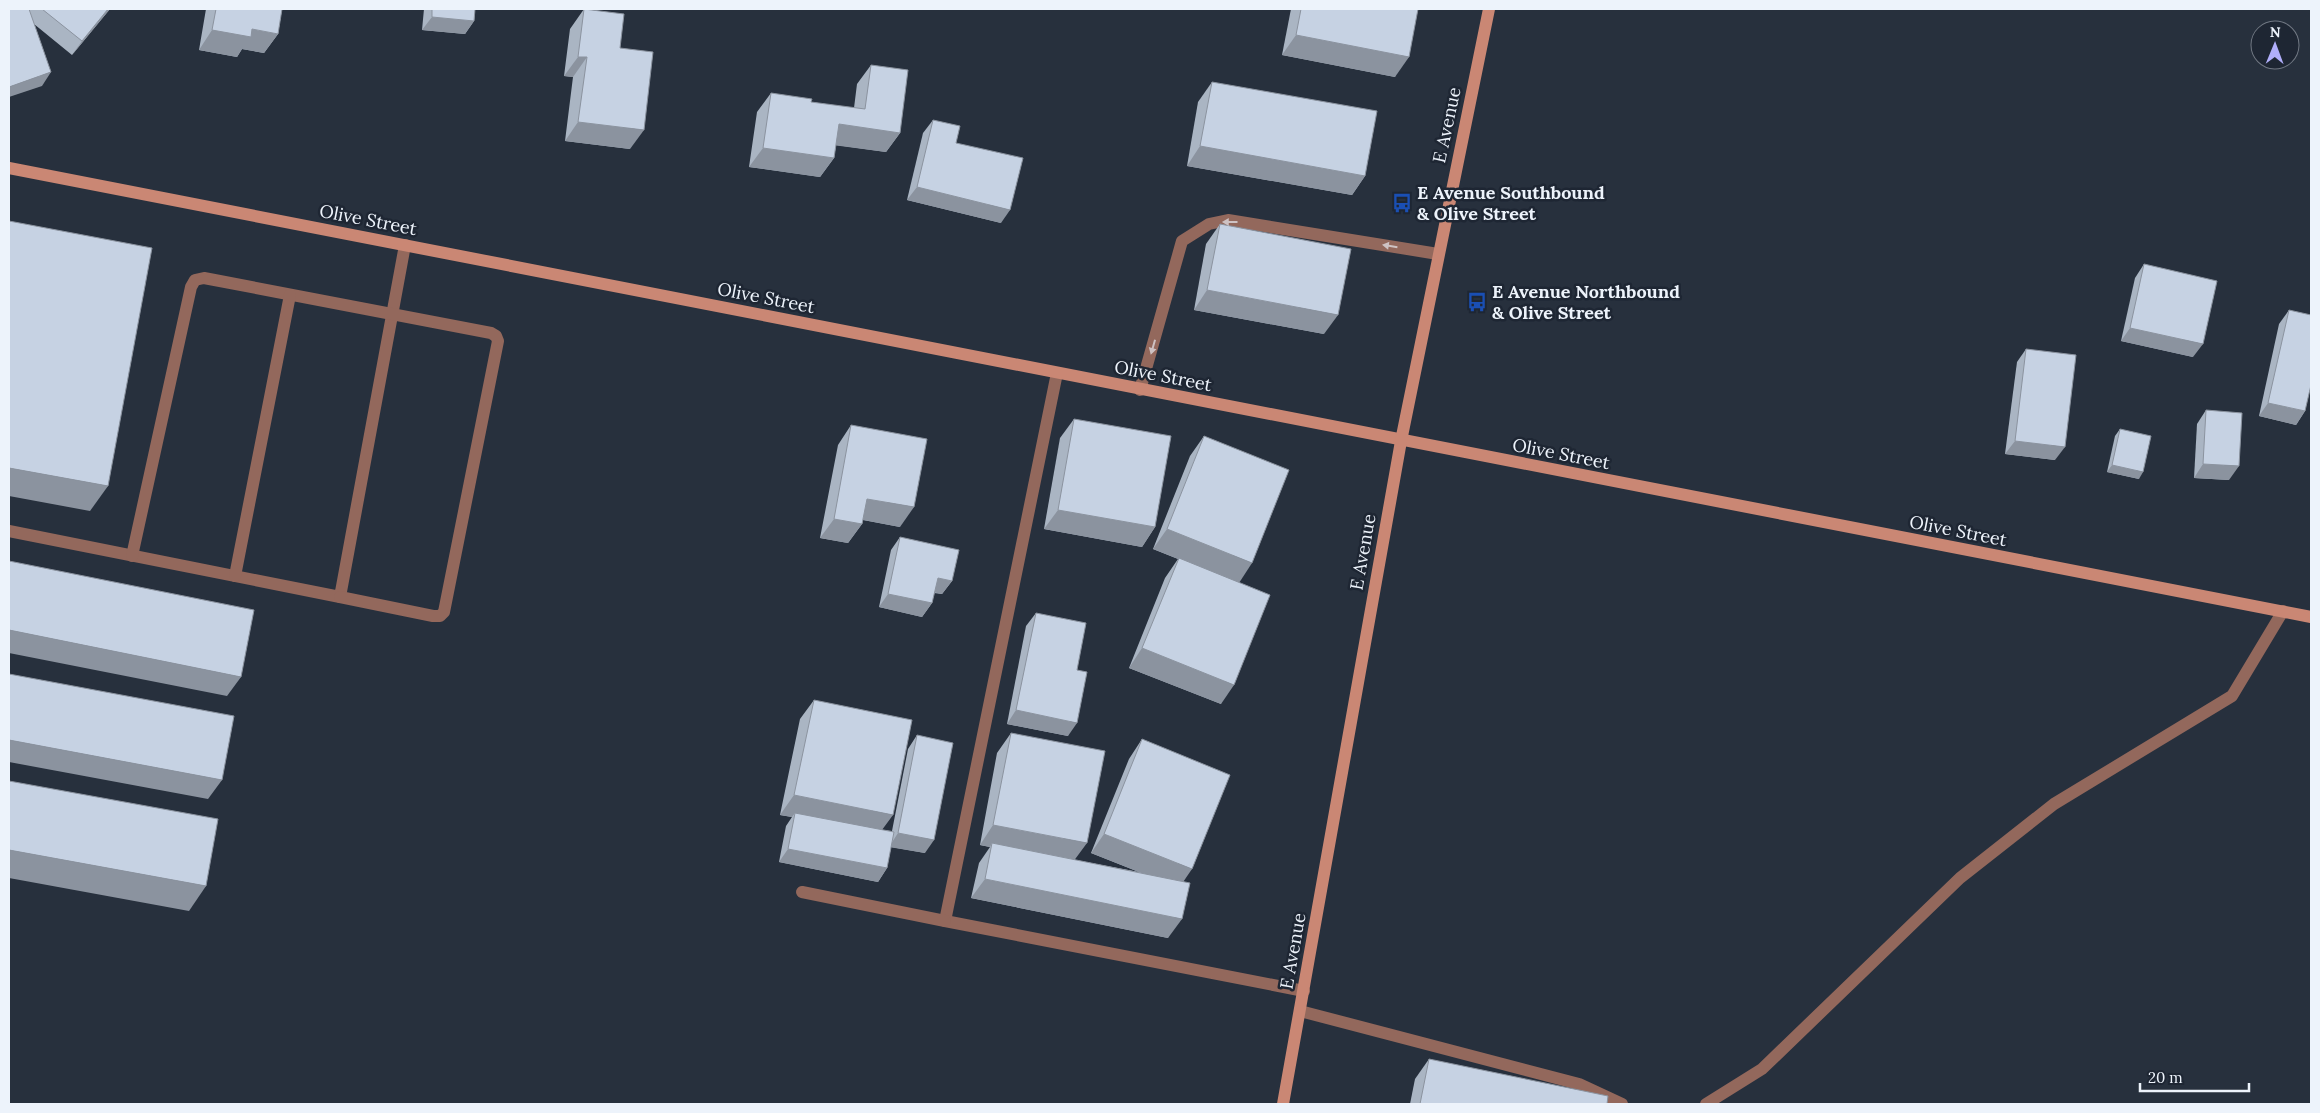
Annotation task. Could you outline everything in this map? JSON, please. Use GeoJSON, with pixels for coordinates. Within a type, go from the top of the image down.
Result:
{"type":"FeatureCollection","features":[{"type":"Feature","properties":{"kind":"street","name":"E Avenue"},"geometry":{"type":"LineString","coordinates":[[1283,1104],[1401,441],[1489,9]]}},
{"type":"Feature","properties":{"kind":"street","name":"Olive Street"},"geometry":{"type":"LineString","coordinates":[[9,168],[2311,617]]}},
{"type":"Feature","properties":{"kind":"lane"},"geometry":{"type":"LineString","coordinates":[[1140,390],[1182,241],[1209,224],[1228,220],[1438,254]]}},
{"type":"Feature","properties":{"kind":"lane"},"geometry":{"type":"LineString","coordinates":[[340,597],[393,315],[404,245]]}},
{"type":"Feature","properties":{"kind":"lane"},"geometry":{"type":"LineString","coordinates":[[9,530],[132,556],[440,616],[444,612],[498,341],[496,336],[491,333],[204,278],[195,280],[191,287],[132,556]]}},
{"type":"Feature","properties":{"kind":"lane"},"geometry":{"type":"LineString","coordinates":[[235,576],[290,295]]}},
{"type":"Feature","properties":{"kind":"lane"},"geometry":{"type":"LineString","coordinates":[[945,922],[1056,373]]}},
{"type":"Feature","properties":{"kind":"lane"},"geometry":{"type":"LineString","coordinates":[[1706,1104],[1762,1069],[1960,878],[2054,804],[2232,696],[2283,611]]}},
{"type":"Feature","properties":{"kind":"lane"},"geometry":{"type":"LineString","coordinates":[[802,892],[945,922],[1304,991]]}},
{"type":"Feature","properties":{"kind":"lane"},"geometry":{"type":"LineString","coordinates":[[1300,1011],[1579,1084],[1622,1104]]}},
{"type":"Feature","properties":{"kind":"building"},"geometry":{"type":"Polygon","coordinates":[[[9,9],[29,9],[51,72],[9,87],[9,9]]]}},
{"type":"Feature","properties":{"kind":"building"},"geometry":{"type":"Polygon","coordinates":[[[42,9],[108,9],[82,41],[42,9]]]}},
{"type":"Feature","properties":{"kind":"building"},"geometry":{"type":"Polygon","coordinates":[[[216,9],[282,9],[278,34],[252,29],[251,37],[212,30],[216,9]]]}},
{"type":"Feature","properties":{"kind":"building"},"geometry":{"type":"Polygon","coordinates":[[[432,9],[475,9],[474,21],[432,17],[432,9]]]}},
{"type":"Feature","properties":{"kind":"building"},"geometry":{"type":"Polygon","coordinates":[[[584,9],[624,14],[620,48],[653,52],[644,130],[578,122],[587,57],[578,57],[584,9]]]}},
{"type":"Feature","properties":{"kind":"building"},"geometry":{"type":"Polygon","coordinates":[[[1301,9],[1418,9],[1409,57],[1296,35],[1301,9]]]}},
{"type":"Feature","properties":{"kind":"building"},"geometry":{"type":"Polygon","coordinates":[[[871,65],[908,70],[900,133],[839,124],[834,158],[763,148],[771,93],[812,99],[811,102],[865,109],[871,65]]]}},
{"type":"Feature","properties":{"kind":"building"},"geometry":{"type":"Polygon","coordinates":[[[1212,82],[1377,111],[1365,176],[1200,146],[1212,82]]]}},
{"type":"Feature","properties":{"kind":"building"},"geometry":{"type":"Polygon","coordinates":[[[933,120],[960,126],[956,143],[1023,158],[1010,210],[917,187],[933,120]]]}},
{"type":"Feature","properties":{"kind":"building"},"geometry":{"type":"Polygon","coordinates":[[[9,221],[152,248],[108,486],[9,468],[9,221]]]}},
{"type":"Feature","properties":{"kind":"building"},"geometry":{"type":"Polygon","coordinates":[[[1220,224],[1351,249],[1338,315],[1207,290],[1220,224]]]}},
{"type":"Feature","properties":{"kind":"building"},"geometry":{"type":"Polygon","coordinates":[[[2144,264],[2217,281],[2203,344],[2130,328],[2144,264]]]}},
{"type":"Feature","properties":{"kind":"building"},"geometry":{"type":"Polygon","coordinates":[[[2289,310],[2311,315],[2311,385],[2305,411],[2268,403],[2289,310]]]}},
{"type":"Feature","properties":{"kind":"building"},"geometry":{"type":"Polygon","coordinates":[[[2026,349],[2076,355],[2065,447],[2015,441],[2026,349]]]}},
{"type":"Feature","properties":{"kind":"building"},"geometry":{"type":"Polygon","coordinates":[[[2206,410],[2242,413],[2239,466],[2203,464],[2206,410]]]}},
{"type":"Feature","properties":{"kind":"building"},"geometry":{"type":"Polygon","coordinates":[[[1074,419],[1171,436],[1155,527],[1058,510],[1074,419]]]}},
{"type":"Feature","properties":{"kind":"building"},"geometry":{"type":"Polygon","coordinates":[[[851,425],[927,439],[914,507],[867,499],[862,524],[834,519],[851,425]]]}},
{"type":"Feature","properties":{"kind":"building"},"geometry":{"type":"Polygon","coordinates":[[[2120,429],[2151,436],[2143,472],[2112,465],[2120,429]]]}},
{"type":"Feature","properties":{"kind":"building"},"geometry":{"type":"Polygon","coordinates":[[[1204,436],[1289,470],[1252,563],[1167,529],[1204,436]]]}},
{"type":"Feature","properties":{"kind":"building"},"geometry":{"type":"Polygon","coordinates":[[[900,537],[959,550],[952,581],[938,578],[932,603],[888,594],[900,537]]]}},
{"type":"Feature","properties":{"kind":"building"},"geometry":{"type":"Polygon","coordinates":[[[1179,558],[1270,595],[1234,685],[1142,648],[1179,558]]]}},
{"type":"Feature","properties":{"kind":"building"},"geometry":{"type":"Polygon","coordinates":[[[9,561],[254,610],[241,677],[9,630],[9,561]]]}},
{"type":"Feature","properties":{"kind":"building"},"geometry":{"type":"Polygon","coordinates":[[[1036,613],[1086,623],[1077,670],[1087,672],[1077,723],[1016,710],[1036,613]]]}},
{"type":"Feature","properties":{"kind":"building"},"geometry":{"type":"Polygon","coordinates":[[[9,674],[234,716],[222,780],[9,740],[9,674]]]}},
{"type":"Feature","properties":{"kind":"building"},"geometry":{"type":"Polygon","coordinates":[[[814,700],[912,720],[893,815],[794,795],[814,700]]]}},
{"type":"Feature","properties":{"kind":"building"},"geometry":{"type":"Polygon","coordinates":[[[1011,733],[1105,751],[1087,843],[993,825],[1011,733]]]}},
{"type":"Feature","properties":{"kind":"building"},"geometry":{"type":"Polygon","coordinates":[[[917,735],[953,743],[934,840],[898,833],[917,735]]]}},
{"type":"Feature","properties":{"kind":"building"},"geometry":{"type":"Polygon","coordinates":[[[1142,739],[1230,775],[1192,869],[1104,834],[1142,739]]]}},
{"type":"Feature","properties":{"kind":"building"},"geometry":{"type":"Polygon","coordinates":[[[9,781],[218,819],[206,886],[9,850],[9,781]]]}},
{"type":"Feature","properties":{"kind":"building"},"geometry":{"type":"Polygon","coordinates":[[[795,813],[894,832],[887,868],[788,849],[795,813]]]}},
{"type":"Feature","properties":{"kind":"building"},"geometry":{"type":"Polygon","coordinates":[[[992,843],[1190,883],[1182,919],[985,879],[992,843]]]}},
{"type":"Feature","properties":{"kind":"building"},"geometry":{"type":"Polygon","coordinates":[[[1429,1059],[1608,1096],[1607,1104],[1420,1104],[1429,1059]]]}},
{"type":"Feature","properties":{"kind":"place","name":"E Avenue Southbound & Olive Street"},"geometry":{"type":"Point","coordinates":[1402,203]}},
{"type":"Feature","properties":{"kind":"place","name":"E Avenue Northbound & Olive Street"},"geometry":{"type":"Point","coordinates":[1477,302]}}]}
